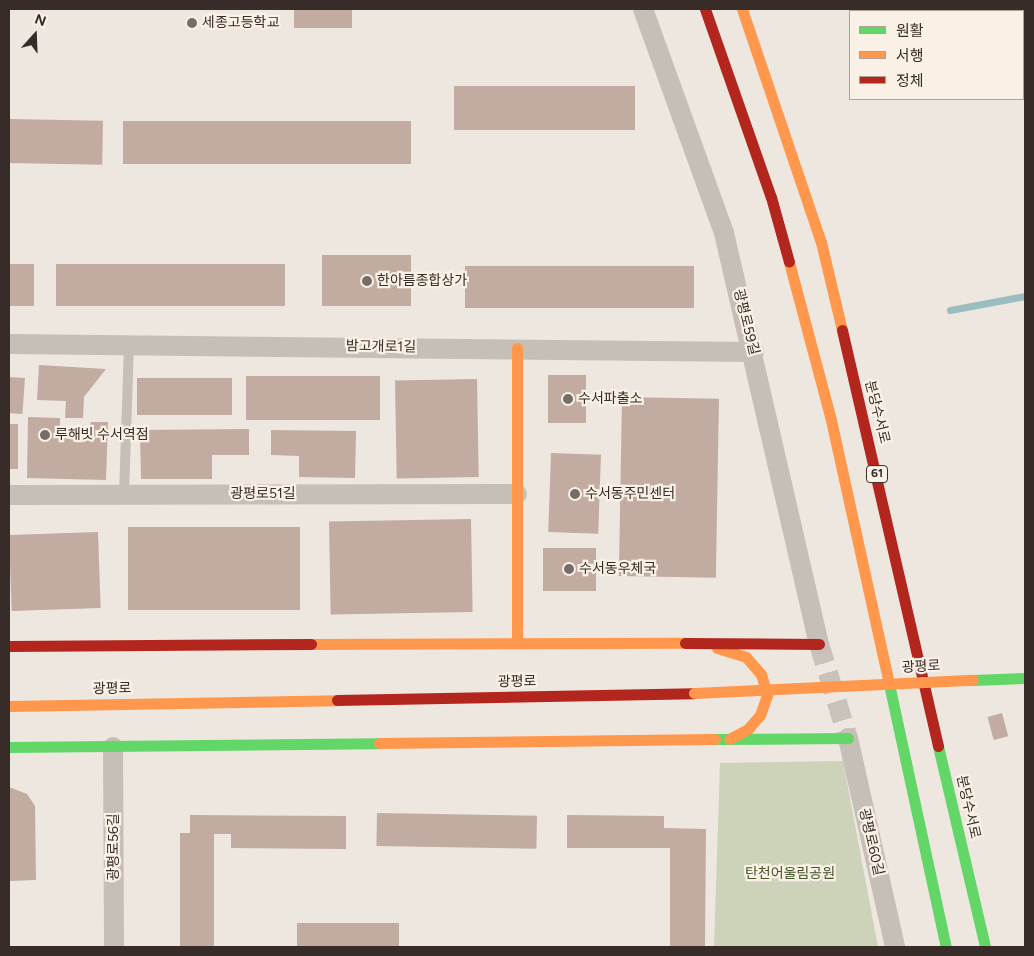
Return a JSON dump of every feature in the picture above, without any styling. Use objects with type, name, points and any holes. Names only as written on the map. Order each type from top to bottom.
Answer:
[{"type":"main road","name":"61","points":[[704,9],[771,197],[831,420],[946,947]]},
{"type":"main road","name":"분당수서로","points":[[742,9],[820,242],[985,947]]},
{"type":"main road","points":[[517,348],[517,642]]},
{"type":"main road","points":[[9,646],[517,642],[819,644]]},
{"type":"main road","points":[[694,642],[746,657],[761,674],[766,694],[760,715],[748,729],[729,738]]},
{"type":"main road","name":"광평로","points":[[9,706],[694,693],[1025,678]]},
{"type":"main road","points":[[9,747],[848,738]]},
{"type":"street","name":"광평로59길","points":[[643,9],[724,233],[754,352],[819,644]]},
{"type":"street","name":"밤고개로1길","points":[[9,344],[754,352]]},
{"type":"street","name":"광평로51길","points":[[9,495],[517,494]]},
{"type":"street","name":"광평로60길","points":[[848,738],[895,947]]},
{"type":"street","name":"광평로56길","points":[[113,747],[114,947]]},
{"type":"lane","points":[[124,495],[129,344]]},
{"type":"green space","name":"탄천어울림공원","points":[[843,761],[878,947],[714,947],[720,763]]},
{"type":"building","points":[[294,9],[352,9],[352,28],[294,28]]},
{"type":"building","points":[[454,86],[635,86],[635,130],[454,130]]},
{"type":"building","points":[[9,119],[103,121],[102,165],[9,163]]},
{"type":"building","points":[[123,121],[411,121],[411,164],[123,164]]},
{"type":"building","name":"한아름종합상가","points":[[322,255],[411,255],[411,306],[322,306]]},
{"type":"building","points":[[9,264],[34,264],[34,306],[9,306]]},
{"type":"building","points":[[56,264],[285,264],[285,306],[56,306]]},
{"type":"building","points":[[465,266],[694,266],[694,308],[465,308]]},
{"type":"building","points":[[39,365],[106,369],[84,397],[83,418],[65,418],[66,401],[37,400]]},
{"type":"building","name":"수서파출소","points":[[548,375],[586,375],[586,423],[548,423]]},
{"type":"building","points":[[246,376],[380,376],[380,420],[246,420]]},
{"type":"building","points":[[9,377],[25,378],[22,414],[9,413]]},
{"type":"building","points":[[137,378],[232,378],[232,415],[137,415]]},
{"type":"building","points":[[477,379],[479,477],[397,478],[395,380]]},
{"type":"building","points":[[622,397],[719,399],[716,578],[619,576]]},
{"type":"building","points":[[28,417],[60,418],[60,438],[85,439],[91,422],[108,422],[106,480],[27,478]]},
{"type":"building","points":[[9,424],[18,424],[18,469],[9,469]]},
{"type":"building","points":[[249,429],[249,455],[212,455],[212,479],[141,479],[140,430]]},
{"type":"building","points":[[271,430],[356,431],[355,478],[299,477],[299,456],[271,455]]},
{"type":"building","name":"수서동주민센터","points":[[551,453],[601,455],[598,534],[548,532]]},
{"type":"building","points":[[471,519],[473,612],[331,614],[329,521]]},
{"type":"building","points":[[128,527],[300,527],[300,610],[128,610]]},
{"type":"building","points":[[98,532],[101,608],[12,611],[9,535]]},
{"type":"building","name":"수서동우체국","points":[[543,548],[596,548],[596,591],[543,591]]},
{"type":"building","points":[[1002,713],[1008,736],[994,740],[988,717]]},
{"type":"building","points":[[9,787],[27,794],[35,806],[36,880],[9,881]]},
{"type":"building","points":[[377,813],[537,816],[536,849],[376,846]]},
{"type":"building","points":[[190,815],[346,816],[346,849],[231,848],[231,834],[214,834],[214,947],[180,947],[180,833],[190,833]]},
{"type":"building","points":[[567,815],[664,816],[664,828],[706,829],[705,947],[670,947],[670,848],[567,848]]},
{"type":"building","points":[[297,923],[399,923],[399,947],[297,947]]},
{"type":"waterway","points":[[950,310],[1025,296]]},
{"type":"tunnel","points":[[819,644],[848,738]]},
{"type":"traffic: fast","points":[[973,680],[1025,678]]},
{"type":"traffic: fast","points":[[889,684],[946,947]]},
{"type":"traffic: fast","points":[[715,739],[848,738]]},
{"type":"traffic: fast","points":[[9,747],[379,743]]},
{"type":"traffic: fast","points":[[938,746],[985,947]]},
{"type":"traffic: slow","points":[[742,9],[821,242],[842,330]]},
{"type":"traffic: slow","points":[[789,262],[831,420],[889,684]]},
{"type":"traffic: slow","points":[[517,348],[517,642]]},
{"type":"traffic: slow","points":[[311,644],[685,643]]},
{"type":"traffic: slow","points":[[717,648],[746,657],[761,674],[767,695],[760,715],[748,729],[729,739]]},
{"type":"traffic: slow","points":[[694,693],[973,680]]},
{"type":"traffic: slow","points":[[9,706],[337,700]]},
{"type":"traffic: slow","points":[[379,743],[715,739]]},
{"type":"traffic: jam","points":[[705,9],[771,197],[789,262]]},
{"type":"traffic: jam","points":[[842,330],[938,746]]},
{"type":"traffic: jam","points":[[685,643],[819,644]]},
{"type":"traffic: jam","points":[[9,646],[311,644]]},
{"type":"traffic: jam","points":[[337,700],[694,693]]},
{"type":"place","name":"세종고등학교","points":[[192,23]]},
{"type":"place","name":"한아름종합상가","points":[[367,281]]},
{"type":"place","name":"수서파출소","points":[[568,399]]},
{"type":"place","name":"루해빗 수서역점","points":[[45,435]]},
{"type":"place","name":"수서동주민센터","points":[[575,494]]},
{"type":"place","name":"수서동우체국","points":[[569,569]]}]
